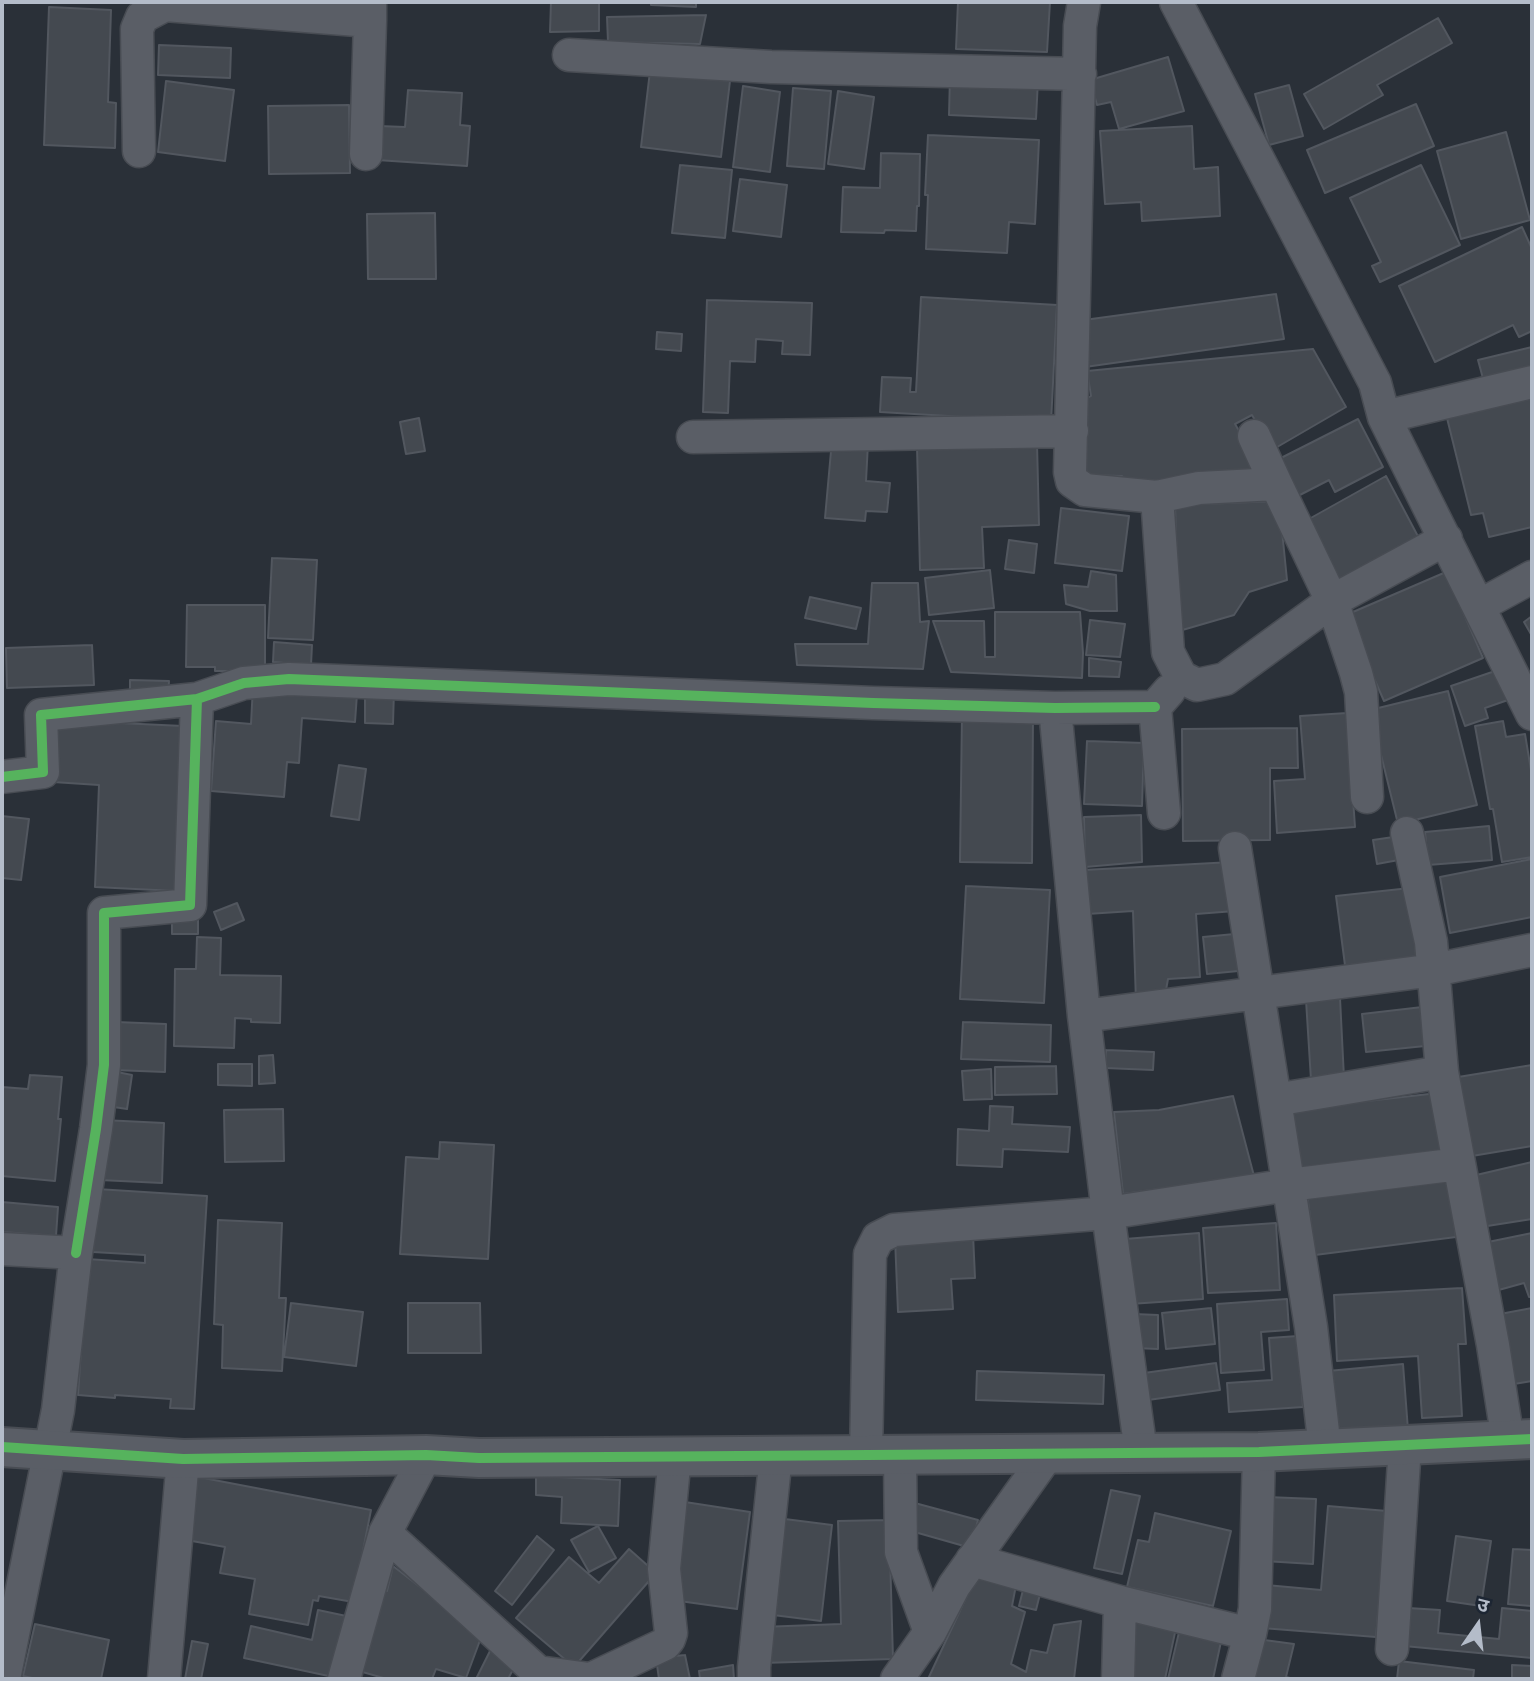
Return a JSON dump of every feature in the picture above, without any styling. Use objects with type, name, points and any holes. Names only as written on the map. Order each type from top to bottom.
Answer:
[{"type":"street","points":[[1084,2],[1080,26],[1070,472],[1072,481],[1085,490],[1157,497],[1199,488],[1276,484]]},
{"type":"street","points":[[1176,2],[1375,383],[1384,417],[1532,714]]},
{"type":"street","points":[[139,151],[137,29],[142,17],[166,3],[370,11],[366,154]]},
{"type":"street","points":[[569,55],[771,67],[1080,74]]},
{"type":"street","points":[[1384,417],[1532,382]]},
{"type":"street","points":[[693,437],[1072,431]]},
{"type":"street","points":[[1254,436],[1332,601],[1356,673],[1361,692],[1367,797]]},
{"type":"street","points":[[1157,497],[1168,652],[1181,677],[1197,685],[1225,680],[1332,601],[1446,539]]},
{"type":"street","points":[[1479,606],[1532,576]]},
{"type":"street","points":[[1164,813],[1155,707],[1181,677]]},
{"type":"street","points":[[2,776],[43,772],[41,715],[197,699],[244,683],[289,679],[873,703],[1055,708],[1155,707]]},
{"type":"street","points":[[4,1679],[58,1410],[76,1253],[96,1129],[104,1065],[104,913],[190,905],[197,699]]},
{"type":"street","points":[[1055,708],[1084,1016],[1141,1452]]},
{"type":"street","points":[[2,1447],[183,1459],[426,1455],[479,1458],[1259,1452],[1520,1440],[1493,1345],[1459,1164],[1442,1072],[1431,942],[1407,833]]},
{"type":"street","points":[[1236,848],[1311,1327],[1325,1449]]},
{"type":"street","points":[[1084,1016],[1434,971],[1532,950]]},
{"type":"street","points":[[1275,1101],[1442,1072]]},
{"type":"street","points":[[930,1632],[901,1552],[883,1455],[870,1254],[878,1238],[894,1230],[1108,1213],[1289,1185],[1459,1164]]},
{"type":"street","points":[[2,1249],[76,1253]]},
{"type":"street","points":[[1392,1649],[1405,1445]]},
{"type":"street","points":[[1238,1679],[1255,1609],[1259,1452]]},
{"type":"street","points":[[897,1679],[930,1632],[954,1586],[1048,1454]]},
{"type":"street","points":[[344,1679],[385,1533],[426,1455]]},
{"type":"street","points":[[754,1679],[776,1455]]},
{"type":"street","points":[[385,1533],[535,1675],[590,1679],[664,1644],[669,1639],[671,1633],[664,1569],[675,1456]]},
{"type":"street","points":[[163,1679],[183,1459]]},
{"type":"street","points":[[972,1560],[1120,1602],[1250,1634]]},
{"type":"street","points":[[1118,1679],[1120,1602]]},
{"type":"building","points":[[551,2],[599,2],[599,31],[550,32]]},
{"type":"building","points":[[651,2],[696,2],[696,7],[651,5]]},
{"type":"building","points":[[958,2],[1050,2],[1047,52],[956,49]]},
{"type":"building","points":[[49,7],[111,10],[108,102],[116,103],[115,148],[44,145]]},
{"type":"building","points":[[706,15],[700,44],[608,42],[607,17]]},
{"type":"building","points":[[1438,18],[1452,43],[1377,85],[1383,95],[1324,129],[1304,94]]},
{"type":"building","points":[[159,45],[231,48],[230,78],[158,75]]},
{"type":"building","points":[[1168,57],[1184,111],[1119,129],[1111,102],[1097,105],[1090,80]]},
{"type":"building","points":[[650,71],[730,81],[721,157],[641,147]]},
{"type":"building","points":[[950,76],[1038,80],[1036,119],[949,115]]},
{"type":"building","points":[[166,81],[234,90],[225,161],[158,152]]},
{"type":"building","points":[[1289,85],[1303,136],[1269,145],[1255,94]]},
{"type":"building","points":[[743,86],[780,92],[770,172],[733,167]]},
{"type":"building","points":[[793,88],[831,91],[824,169],[787,166]]},
{"type":"building","points":[[408,90],[462,93],[460,125],[470,126],[467,166],[377,160],[379,126],[405,127]]},
{"type":"building","points":[[838,91],[874,97],[864,169],[828,164]]},
{"type":"building","points":[[1416,104],[1434,146],[1325,193],[1307,150]]},
{"type":"building","points":[[349,105],[350,173],[269,174],[268,106]]},
{"type":"building","points":[[1192,126],[1194,169],[1218,167],[1220,216],[1142,221],[1141,202],[1105,204],[1100,131]]},
{"type":"building","points":[[1506,132],[1530,220],[1461,239],[1437,151]]},
{"type":"building","points":[[928,135],[1039,140],[1035,224],[1009,222],[1007,253],[926,249]]},
{"type":"building","points":[[881,153],[920,154],[916,231],[841,232],[843,187],[880,188]]},
{"type":"building","points":[[680,165],[732,170],[725,238],[672,233]]},
{"type":"building","points":[[1421,165],[1460,245],[1380,282],[1372,266],[1381,262],[1350,198]]},
{"type":"building","points":[[740,179],[787,185],[781,237],[733,231]]},
{"type":"building","points":[[435,213],[436,279],[368,279],[367,214]]},
{"type":"building","points":[[1522,227],[1532,249],[1532,331],[1519,337],[1513,325],[1435,362],[1399,286]]},
{"type":"building","points":[[1276,294],[1284,339],[1085,367],[1084,320]]},
{"type":"building","points":[[921,297],[1057,305],[1051,422],[880,412],[882,377],[911,378],[910,392],[916,392]]},
{"type":"building","points":[[707,300],[812,303],[810,355],[782,354],[783,341],[756,339],[755,362],[730,361],[728,413],[703,412]]},
{"type":"building","points":[[657,332],[682,334],[681,351],[656,349]]},
{"type":"building","points":[[1532,347],[1532,375],[1485,386],[1478,360]]},
{"type":"building","points":[[1313,349],[1346,407],[1272,450],[1252,415],[1235,424],[1264,474],[1128,487],[1122,476],[1085,475],[1084,400],[1091,396],[1087,371]]},
{"type":"building","points":[[1532,389],[1532,527],[1489,537],[1483,513],[1471,515],[1445,410]]},
{"type":"building","points":[[419,418],[425,451],[406,454],[400,422]]},
{"type":"building","points":[[1358,419],[1383,467],[1335,492],[1329,480],[1294,498],[1275,461]]},
{"type":"building","points":[[832,440],[868,443],[866,481],[890,483],[887,512],[866,511],[865,521],[825,518]]},
{"type":"building","points":[[1037,443],[1039,525],[982,527],[984,568],[920,570],[917,446]]},
{"type":"building","points":[[1386,476],[1421,542],[1338,586],[1300,524]]},
{"type":"building","points":[[1279,501],[1287,580],[1249,592],[1234,615],[1179,631],[1175,505]]},
{"type":"building","points":[[1061,508],[1129,516],[1122,571],[1055,563]]},
{"type":"building","points":[[1009,540],[1037,544],[1034,573],[1005,569]]},
{"type":"building","points":[[272,558],[317,560],[313,640],[268,638]]},
{"type":"building","points":[[990,570],[994,608],[929,615],[925,578]]},
{"type":"building","points":[[1091,571],[1116,575],[1117,611],[1090,611],[1066,604],[1064,585],[1088,587]]},
{"type":"building","points":[[1446,572],[1483,658],[1384,701],[1346,615]]},
{"type":"building","points":[[872,583],[918,583],[920,622],[929,621],[923,669],[797,665],[795,644],[868,644]]},
{"type":"building","points":[[810,597],[861,608],[856,629],[805,618]]},
{"type":"building","points":[[187,605],[265,605],[265,671],[215,671],[215,667],[186,667]]},
{"type":"building","points":[[995,612],[1080,612],[1082,678],[951,672],[933,621],[984,621],[985,657],[995,657]]},
{"type":"building","points":[[1532,616],[1532,636],[1524,622]]},
{"type":"building","points":[[1090,620],[1125,624],[1120,657],[1086,655]]},
{"type":"building","points":[[274,642],[312,645],[311,665],[273,662]]},
{"type":"building","points":[[92,645],[94,685],[7,688],[6,648]]},
{"type":"building","points":[[1089,658],[1121,662],[1119,677],[1089,676]]},
{"type":"building","points":[[1498,670],[1508,700],[1485,708],[1488,718],[1465,726],[1451,686]]},
{"type":"building","points":[[130,680],[169,681],[168,696],[130,694]]},
{"type":"building","points":[[253,686],[357,694],[355,722],[302,718],[299,763],[287,762],[284,797],[211,791],[216,721],[251,724]]},
{"type":"building","points":[[365,689],[394,690],[393,724],[365,723]]},
{"type":"building","points":[[1448,691],[1477,805],[1398,824],[1370,710]]},
{"type":"building","points":[[962,713],[1033,714],[1032,863],[960,862]]},
{"type":"building","points":[[1347,713],[1355,827],[1277,833],[1274,781],[1305,779],[1300,716]]},
{"type":"building","points":[[55,720],[183,726],[176,891],[95,887],[99,785],[53,782]]},
{"type":"building","points":[[1503,721],[1506,737],[1525,734],[1532,776],[1532,857],[1502,862],[1475,726]]},
{"type":"building","points":[[1297,728],[1298,768],[1270,768],[1270,840],[1183,841],[1182,729]]},
{"type":"building","points":[[1087,741],[1144,743],[1142,806],[1084,804]]},
{"type":"building","points":[[339,765],[366,769],[359,820],[331,816]]},
{"type":"building","points":[[1141,815],[1142,862],[1085,867],[1084,817]]},
{"type":"building","points":[[2,816],[29,819],[21,880],[2,878]]},
{"type":"building","points":[[1489,826],[1492,860],[1428,865],[1425,832]]},
{"type":"building","points":[[1400,836],[1404,859],[1377,864],[1373,840]]},
{"type":"building","points":[[1532,859],[1532,917],[1450,933],[1440,877]]},
{"type":"building","points":[[1232,862],[1235,911],[1196,914],[1200,977],[1168,979],[1164,1001],[1136,1002],[1133,911],[1087,914],[1084,870]]},
{"type":"building","points":[[966,886],[1050,890],[1044,1003],[960,999]]},
{"type":"building","points":[[1410,888],[1417,966],[1346,973],[1336,896]]},
{"type":"building","points":[[237,903],[244,920],[221,930],[214,912]]},
{"type":"building","points":[[172,910],[198,911],[198,934],[172,934]]},
{"type":"building","points":[[1245,933],[1249,970],[1207,974],[1203,937]]},
{"type":"building","points":[[197,937],[221,938],[220,975],[281,976],[280,1023],[251,1022],[251,1019],[235,1018],[234,1048],[174,1046],[175,969],[196,969]]},
{"type":"building","points":[[1340,998],[1344,1078],[1311,1080],[1306,1000]]},
{"type":"building","points":[[1431,1006],[1435,1045],[1366,1052],[1362,1014]]},
{"type":"building","points":[[116,1022],[166,1024],[165,1072],[114,1070]]},
{"type":"building","points":[[963,1022],[1051,1025],[1050,1062],[961,1059]]},
{"type":"building","points":[[1106,1050],[1154,1052],[1153,1070],[1105,1068]]},
{"type":"building","points":[[273,1055],[275,1083],[259,1084],[259,1056]]},
{"type":"building","points":[[218,1064],[252,1064],[252,1086],[218,1085]]},
{"type":"building","points":[[1532,1065],[1532,1146],[1466,1157],[1452,1078]]},
{"type":"building","points":[[1056,1066],[1057,1094],[995,1095],[995,1067]]},
{"type":"building","points":[[991,1069],[992,1099],[964,1100],[962,1071]]},
{"type":"building","points":[[112,1071],[132,1075],[127,1109],[107,1106]]},
{"type":"building","points":[[30,1075],[62,1077],[55,1181],[2,1176],[2,1087],[28,1089]]},
{"type":"building","points":[[1438,1093],[1443,1153],[1295,1172],[1288,1110]]},
{"type":"building","points":[[1233,1096],[1254,1176],[1123,1194],[1114,1112],[1159,1110]]},
{"type":"building","points":[[990,1106],[1013,1107],[1012,1124],[1070,1127],[1068,1152],[1003,1149],[1002,1167],[957,1165],[958,1129],[989,1131]]},
{"type":"building","points":[[283,1109],[284,1161],[225,1162],[224,1110]]},
{"type":"building","points":[[103,1120],[164,1123],[162,1183],[100,1180]]},
{"type":"building","points":[[440,1142],[494,1145],[488,1259],[400,1254],[406,1157],[439,1159]]},
{"type":"building","points":[[1532,1162],[1532,1219],[1481,1227],[1472,1176]]},
{"type":"building","points":[[1448,1177],[1456,1237],[1315,1255],[1307,1194]]},
{"type":"building","points":[[97,1189],[207,1196],[194,1409],[170,1408],[171,1399],[78,1395],[87,1259],[145,1263],[145,1255],[93,1252]]},
{"type":"building","points":[[2,1202],[58,1207],[56,1236],[2,1232]]},
{"type":"building","points":[[218,1220],[282,1223],[279,1298],[286,1298],[282,1371],[222,1368],[223,1325],[214,1324]]},
{"type":"building","points":[[1276,1223],[1280,1290],[1208,1293],[1203,1228]]},
{"type":"building","points":[[1199,1233],[1203,1299],[1130,1304],[1125,1239]]},
{"type":"building","points":[[1532,1233],[1532,1297],[1529,1297],[1524,1283],[1495,1291],[1488,1242]]},
{"type":"building","points":[[973,1234],[975,1278],[951,1279],[953,1309],[898,1312],[895,1238]]},
{"type":"building","points":[[1462,1288],[1466,1344],[1458,1344],[1462,1416],[1422,1418],[1418,1356],[1337,1361],[1334,1295]]},
{"type":"building","points":[[1287,1299],[1289,1330],[1261,1332],[1264,1370],[1221,1373],[1217,1304]]},
{"type":"building","points":[[291,1303],[363,1312],[356,1366],[284,1357]]},
{"type":"building","points":[[408,1303],[480,1303],[481,1353],[408,1353]]},
{"type":"building","points":[[1211,1308],[1215,1344],[1166,1349],[1162,1313]]},
{"type":"building","points":[[1532,1308],[1532,1381],[1508,1385],[1500,1314]]},
{"type":"building","points":[[1134,1314],[1158,1315],[1158,1349],[1134,1348]]},
{"type":"building","points":[[1298,1336],[1303,1407],[1229,1412],[1227,1383],[1272,1380],[1269,1338]]},
{"type":"building","points":[[1216,1363],[1220,1390],[1148,1400],[1144,1373]]},
{"type":"building","points":[[1403,1364],[1408,1430],[1333,1436],[1328,1371]]},
{"type":"building","points":[[977,1371],[1104,1375],[1103,1404],[976,1400]]},
{"type":"building","points":[[193,1476],[371,1510],[353,1602],[319,1596],[318,1601],[313,1600],[308,1625],[249,1614],[255,1579],[220,1573],[225,1547],[181,1539]]},
{"type":"building","points":[[536,1476],[620,1480],[618,1526],[561,1523],[562,1497],[536,1495]]},
{"type":"building","points":[[1111,1490],[1140,1496],[1122,1574],[1094,1568]]},
{"type":"building","points":[[1267,1497],[1316,1499],[1313,1564],[1264,1561]]},
{"type":"building","points":[[685,1502],[750,1512],[737,1609],[672,1600]]},
{"type":"building","points":[[911,1502],[978,1520],[971,1548],[904,1529]]},
{"type":"building","points":[[1328,1506],[1387,1511],[1376,1637],[1262,1628],[1266,1585],[1321,1590]]},
{"type":"building","points":[[1155,1513],[1231,1531],[1213,1606],[1127,1587],[1138,1540],[1149,1542]]},
{"type":"building","points":[[777,1518],[832,1525],[821,1621],[765,1614]]},
{"type":"building","points":[[889,1520],[893,1659],[762,1663],[761,1627],[841,1624],[838,1521]]},
{"type":"building","points":[[598,1526],[616,1558],[589,1572],[571,1540]]},
{"type":"building","points":[[537,1536],[554,1550],[512,1605],[495,1591]]},
{"type":"building","points":[[1456,1536],[1491,1541],[1481,1606],[1447,1601]]},
{"type":"building","points":[[629,1549],[656,1573],[574,1667],[516,1618],[569,1557],[599,1583]]},
{"type":"building","points":[[1513,1549],[1532,1550],[1531,1606],[1508,1604]]},
{"type":"building","points":[[393,1566],[482,1635],[466,1678],[436,1669],[432,1679],[387,1679],[352,1669],[377,1588],[387,1591]]},
{"type":"building","points":[[979,1570],[1017,1580],[1012,1606],[1025,1612],[1011,1664],[1026,1672],[1031,1650],[1047,1653],[1054,1625],[1081,1621],[1074,1679],[928,1679]]},
{"type":"building","points":[[1024,1586],[1041,1590],[1036,1610],[1019,1606]]},
{"type":"building","points":[[1408,1608],[1440,1610],[1438,1633],[1499,1639],[1502,1608],[1532,1611],[1532,1658],[1404,1646]]},
{"type":"building","points":[[318,1610],[351,1617],[338,1678],[244,1658],[251,1626],[312,1640]]},
{"type":"building","points":[[1136,1620],[1176,1628],[1165,1679],[1123,1679]]},
{"type":"building","points":[[35,1624],[109,1640],[101,1679],[37,1679],[23,1676]]},
{"type":"building","points":[[1180,1628],[1222,1637],[1213,1679],[1168,1679]]},
{"type":"building","points":[[1257,1639],[1294,1644],[1286,1677],[1294,1679],[1246,1679]]},
{"type":"building","points":[[192,1641],[208,1644],[201,1679],[185,1679]]},
{"type":"building","points":[[493,1645],[519,1658],[508,1679],[476,1679]]},
{"type":"building","points":[[685,1655],[690,1679],[659,1679],[656,1658]]},
{"type":"building","points":[[1399,1661],[1474,1670],[1473,1679],[1397,1679]]},
{"type":"building","points":[[733,1665],[734,1679],[700,1679],[699,1671]]},
{"type":"building","points":[[1512,1665],[1532,1666],[1532,1679],[1512,1679]]},
{"type":"cycle path","points":[[197,699],[244,683],[289,679],[873,703],[1055,708],[1155,707]]},
{"type":"cycle path","points":[[2,777],[43,772],[41,715],[197,699],[190,905],[104,913],[104,1065],[76,1253]]},
{"type":"cycle path","points":[[2,1447],[183,1459],[426,1455],[479,1458],[1259,1452],[1532,1439]]}]
